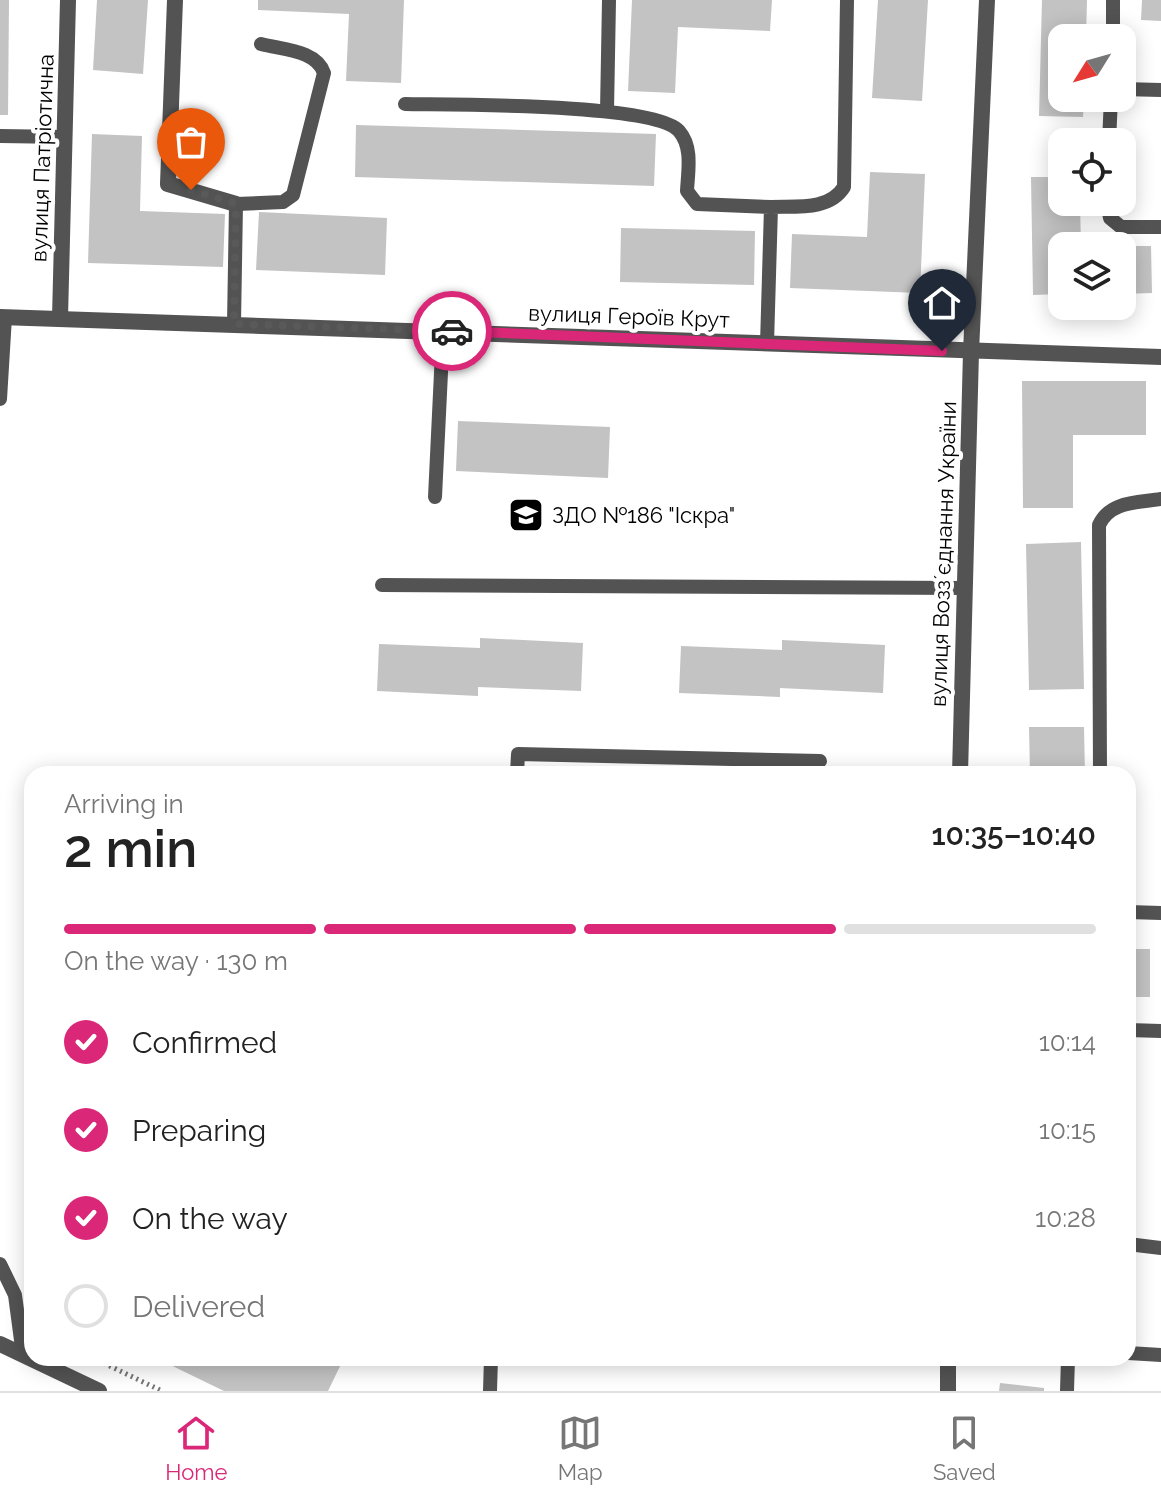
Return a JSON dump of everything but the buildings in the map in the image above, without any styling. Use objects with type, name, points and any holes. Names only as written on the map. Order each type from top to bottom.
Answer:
[{"type":"street","name":"вулиця Патріотична","points":[[60,318],[68,0]]},
{"type":"street","points":[[175,0],[168,184],[236,204]]},
{"type":"street","name":"вулиця Воззʼєднання України","points":[[960,766],[971,352],[987,0]]},
{"type":"street","name":"вулиця Героїв Крут","points":[[2,317],[1161,357]]},
{"type":"street","points":[[0,1344],[23,1355]]},
{"type":"street","points":[[46,1366],[99,1391]]},
{"type":"street","points":[[948,1366],[948,1391]]},
{"type":"lane","points":[[607,111],[609,0]]},
{"type":"lane","points":[[405,104],[607,111],[670,124],[679,130],[689,153],[687,191],[697,204],[771,207],[824,204],[835,198],[844,187],[847,0]]},
{"type":"lane","points":[[1113,0],[1113,24]]},
{"type":"lane","points":[[234,324],[236,204],[283,202],[293,195],[324,73],[312,57],[261,44]]},
{"type":"lane","points":[[1136,89],[1161,90]]},
{"type":"lane","points":[[0,136],[65,137]]},
{"type":"lane","points":[[767,344],[771,207]]},
{"type":"lane","points":[[1110,216],[1121,227],[1161,227]]},
{"type":"lane","points":[[0,399],[2,317]]},
{"type":"lane","points":[[435,497],[443,331]]},
{"type":"lane","points":[[1100,766],[1099,525],[1104,515],[1113,508],[1161,499]]},
{"type":"lane","points":[[382,585],[964,588]]},
{"type":"lane","points":[[517,766],[518,754],[820,761]]},
{"type":"lane","points":[[1136,912],[1161,913]]},
{"type":"lane","points":[[1136,1030],[1161,1031]]},
{"type":"lane","points":[[1136,1245],[1161,1248]]},
{"type":"lane","points":[[0,1264],[15,1295],[23,1355]]},
{"type":"lane","points":[[1136,1353],[1161,1355]]},
{"type":"lane","points":[[490,1391],[491,1366]]},
{"type":"lane","points":[[1067,1391],[1068,1366]]},
{"type":"path","points":[[110,1366],[162,1391]]},
{"type":"way so far","points":[[191,190],[236,204],[234,324],[452,331]]},
{"type":"place","name":"ЗДО №186 \"Іскра\"","points":[[526,515]]},
{"type":"route","points":[[452,331],[942,351]]}]
